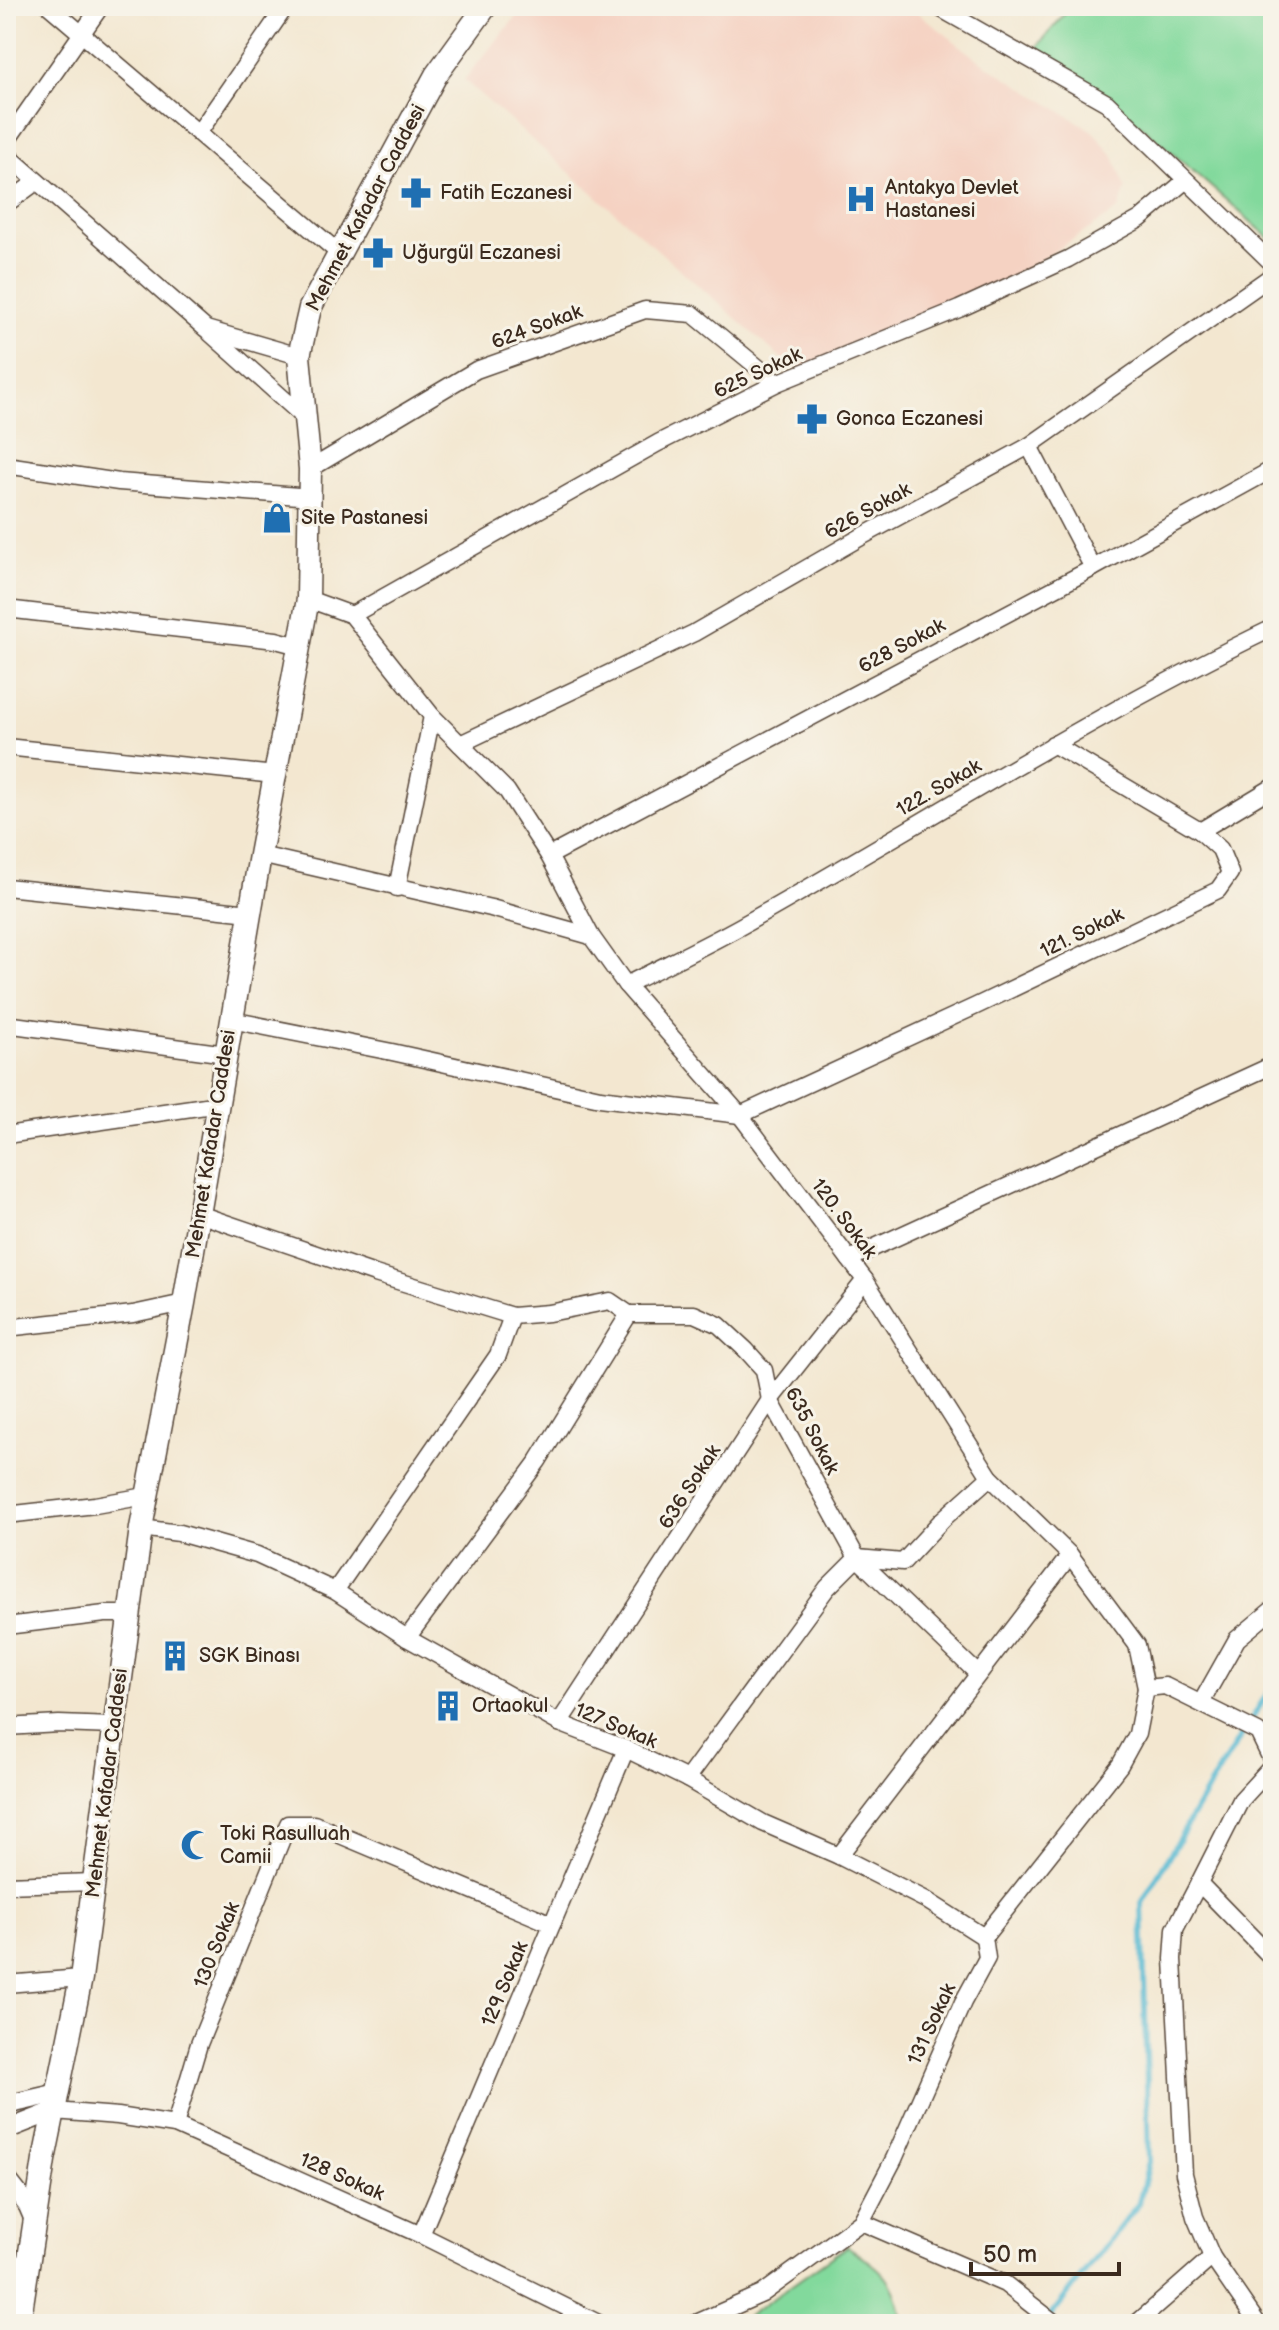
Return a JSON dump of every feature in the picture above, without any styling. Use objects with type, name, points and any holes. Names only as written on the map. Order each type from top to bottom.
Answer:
[{"type":"main road","name":"Mehmet Kafadar Caddesi","points":[[19,2324],[34,2220],[81,1978],[146,1496],[184,1303],[260,855],[308,599],[310,469],[299,356],[310,308],[436,75],[483,7]]},
{"type":"street","points":[[49,6],[340,254]]},
{"type":"street","points":[[6,142],[101,6]]},
{"type":"street","points":[[199,132],[286,6]]},
{"type":"street","points":[[936,6],[1107,103],[1273,264]]},
{"type":"street","points":[[6,154],[305,418]]},
{"type":"street","name":"625 Sokak","points":[[352,615],[658,443],[777,383],[959,309],[1068,259],[1140,219],[1185,181]]},
{"type":"street","points":[[6,204],[36,182]]},
{"type":"street","name":"626 Sokak","points":[[460,744],[694,633],[861,537],[1029,446],[1273,275]]},
{"type":"street","name":"624 Sokak","points":[[310,469],[476,370],[645,310],[693,314],[777,383]]},
{"type":"street","points":[[206,329],[299,356]]},
{"type":"street","points":[[1029,446],[1093,568]]},
{"type":"street","points":[[6,465],[119,482],[311,497]]},
{"type":"street","name":"628 Sokak","points":[[549,856],[1093,568],[1273,469]]},
{"type":"street","points":[[308,599],[352,615]]},
{"type":"street","points":[[6,609],[276,640],[299,646]]},
{"type":"street","name":"120. Sokak","points":[[352,615],[432,716],[507,791],[549,856],[591,936],[626,985],[740,1115],[865,1280],[990,1477],[1070,1555],[1137,1645],[1146,1688]]},
{"type":"street","name":"122. Sokak","points":[[626,985],[748,923],[1053,744],[1273,628]]},
{"type":"street","points":[[397,888],[432,716]]},
{"type":"street","name":"121. Sokak","points":[[740,1115],[1218,890],[1230,873],[1220,849],[1200,831],[1053,744]]},
{"type":"street","points":[[6,747],[275,775]]},
{"type":"street","points":[[1200,831],[1273,787]]},
{"type":"street","points":[[260,855],[491,908],[591,936]]},
{"type":"street","points":[[6,887],[250,913]]},
{"type":"street","points":[[231,1020],[600,1098],[740,1115]]},
{"type":"street","points":[[6,1024],[226,1054]]},
{"type":"street","points":[[849,1259],[1273,1065]]},
{"type":"street","points":[[6,1135],[219,1104]]},
{"type":"street","name":"635 Sokak","points":[[199,1214],[375,1274],[512,1316],[549,1313],[610,1301],[629,1314],[694,1314],[719,1325],[764,1370],[770,1400],[857,1558],[977,1673]]},
{"type":"street","name":"636 Sokak","points":[[559,1723],[770,1400],[865,1280]]},
{"type":"street","points":[[6,1328],[133,1314],[184,1303]]},
{"type":"street","points":[[407,1638],[538,1461],[629,1314]]},
{"type":"street","points":[[335,1591],[498,1355],[512,1316]]},
{"type":"street","points":[[687,1779],[827,1588],[857,1558],[903,1562],[943,1519],[990,1477]]},
{"type":"street","points":[[6,1515],[146,1496]]},
{"type":"street","name":"127 Sokak","points":[[141,1528],[179,1533],[257,1555],[335,1591],[407,1638],[559,1723],[626,1749],[687,1779],[763,1823],[839,1856],[926,1900],[984,1937]]},
{"type":"street","points":[[839,1856],[1070,1555]]},
{"type":"street","points":[[1201,1703],[1237,1639],[1273,1609]]},
{"type":"street","points":[[6,1626],[129,1614]]},
{"type":"street","points":[[1146,1688],[1165,1686],[1258,1732],[1273,1764],[1241,1800],[1175,1929],[1173,1959],[1184,2174],[1195,2217],[1212,2257],[1258,2324]]},
{"type":"street","name":"131 Sokak","points":[[694,2324],[762,2294],[861,2222],[894,2159],[963,2002],[987,1958],[984,1937],[1120,1765],[1137,1734],[1146,1688]]},
{"type":"street","points":[[6,1727],[59,1724],[114,1726]]},
{"type":"street","name":"129 Sokak","points":[[421,2235],[626,1749]]},
{"type":"street","name":"130 Sokak","points":[[175,2125],[199,2044],[288,1824],[314,1824],[552,1924]]},
{"type":"street","points":[[6,1885],[94,1882]]},
{"type":"street","points":[[1199,1883],[1273,1959]]},
{"type":"street","points":[[6,1984],[81,1978]]},
{"type":"street","points":[[6,2105],[56,2102]]},
{"type":"street","points":[[6,2130],[56,2102]]},
{"type":"street","name":"128 Sokak","points":[[56,2102],[175,2125],[421,2235],[600,2324]]},
{"type":"street","points":[[6,2178],[28,2206],[34,2220]]},
{"type":"street","points":[[861,2222],[1005,2284],[1056,2324]]},
{"type":"street","points":[[1136,2324],[1212,2257]]},
{"type":"shaded area","name":"Antakya Devlet Hastanesi","points":[[525,6],[909,6],[980,61],[1093,131],[1114,157],[1126,189],[1118,210],[968,308],[797,372],[464,80]]},
{"type":"green space","points":[[1071,6],[1273,6],[1273,241],[1108,97],[1033,52]]},
{"type":"green space","points":[[847,2246],[879,2269],[892,2285],[903,2324],[737,2324]]},
{"type":"waterway","points":[[1049,2318],[1139,2203],[1149,2162],[1142,1903],[1273,1685]]},
{"type":"place","name":"Fatih Eczanesi","points":[[416,193]]},
{"type":"place","name":"Antakya Devlet Hastanesi","points":[[861,199]]},
{"type":"place","name":"Uğurgül Eczanesi","points":[[378,253]]},
{"type":"place","name":"Gonca Eczanesi","points":[[812,419]]},
{"type":"place","name":"Site Pastanesi","points":[[277,518]]},
{"type":"place","name":"SGK Binası","points":[[175,1656]]},
{"type":"place","name":"Ortaokul","points":[[448,1706]]},
{"type":"place","name":"Toki Rasulluah Camii","points":[[196,1845]]}]
